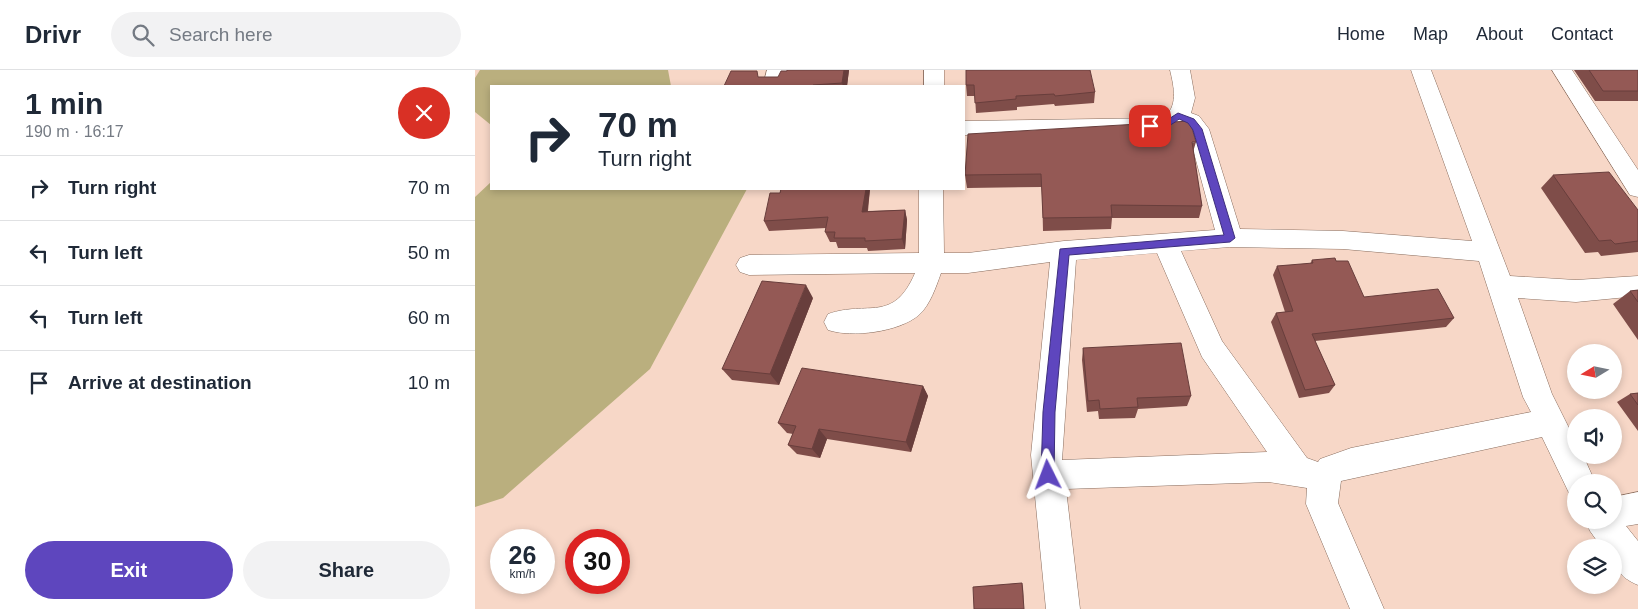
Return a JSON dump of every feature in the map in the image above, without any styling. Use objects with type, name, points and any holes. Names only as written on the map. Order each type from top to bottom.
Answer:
[{"type":"street","points":[[773,85],[777,70]]},
{"type":"street","points":[[934,70],[934,85]]},
{"type":"street","points":[[965,128],[1161,126],[1171,123],[1183,108],[1185,93],[1180,70]]},
{"type":"street","points":[[1421,70],[1501,286],[1538,397],[1575,474]]},
{"type":"street","points":[[1561,70],[1638,189]]},
{"type":"street","points":[[1178,116],[1191,121],[1197,129],[1230,238]]},
{"type":"street","points":[[838,322],[882,320],[909,307],[921,290],[932,264],[931,190]]},
{"type":"street","points":[[749,265],[968,263],[1064,252],[1230,238],[1343,240],[1488,252]]},
{"type":"street","points":[[1165,243],[1212,349],[1310,475],[1367,609]]},
{"type":"street","points":[[1063,609],[1048,475],[1049,412],[1064,252]]},
{"type":"street","points":[[1501,286],[1576,291],[1638,286]]},
{"type":"street","points":[[1048,475],[1260,468],[1310,475],[1351,463],[1550,422]]},
{"type":"street","points":[[1622,511],[1638,508]]},
{"type":"street","points":[[1608,529],[1638,568]]},
{"type":"shaded area","points":[[480,70],[668,70],[671,85],[490,85],[490,124],[475,112],[475,78]]},
{"type":"shaded area","points":[[490,183],[490,190],[746,190],[650,369],[503,498],[475,507],[475,197]]},
{"type":"building","points":[[844,70],[842,83],[813,85],[724,85],[731,71],[757,71],[758,77],[778,77],[781,71]]},
{"type":"building","points":[[966,70],[1090,70],[1095,92],[1055,96],[1054,94],[1016,96],[1016,99],[975,103],[974,85],[966,85]]},
{"type":"building","points":[[1589,70],[1638,70],[1638,91],[1603,91]]},
{"type":"building","points":[[1190,121],[1196,142],[1192,142],[1202,206],[1111,205],[1112,217],[1043,218],[1041,174],[965,175],[968,134]]},
{"type":"building","points":[[1609,172],[1638,210],[1638,241],[1615,244],[1611,240],[1599,241],[1553,175]]},
{"type":"building","points":[[781,190],[866,190],[862,212],[905,210],[902,239],[865,241],[865,238],[834,238],[835,232],[825,232],[828,217],[764,221],[770,193],[780,193]]},
{"type":"building","points":[[1335,258],[1336,261],[1348,261],[1364,297],[1438,289],[1454,318],[1312,334],[1335,385],[1305,390],[1276,313],[1293,311],[1277,266],[1313,263],[1312,260]]},
{"type":"building","points":[[762,281],[806,285],[770,374],[722,369]]},
{"type":"building","points":[[1638,290],[1638,302],[1630,291]]},
{"type":"building","points":[[1181,343],[1191,396],[1137,398],[1138,407],[1100,409],[1099,400],[1088,401],[1083,348]]},
{"type":"building","points":[[802,368],[923,386],[906,442],[819,429],[812,449],[788,445],[796,426],[778,423]]},
{"type":"building","points":[[1638,393],[1638,405],[1630,394]]},
{"type":"building","points":[[1022,583],[1024,609],[974,609],[973,587]]},
{"type":"route","points":[[1048,475],[1049,412],[1064,252],[1230,238],[1197,129],[1191,121],[1178,116],[1167,125],[1150,126]]}]
